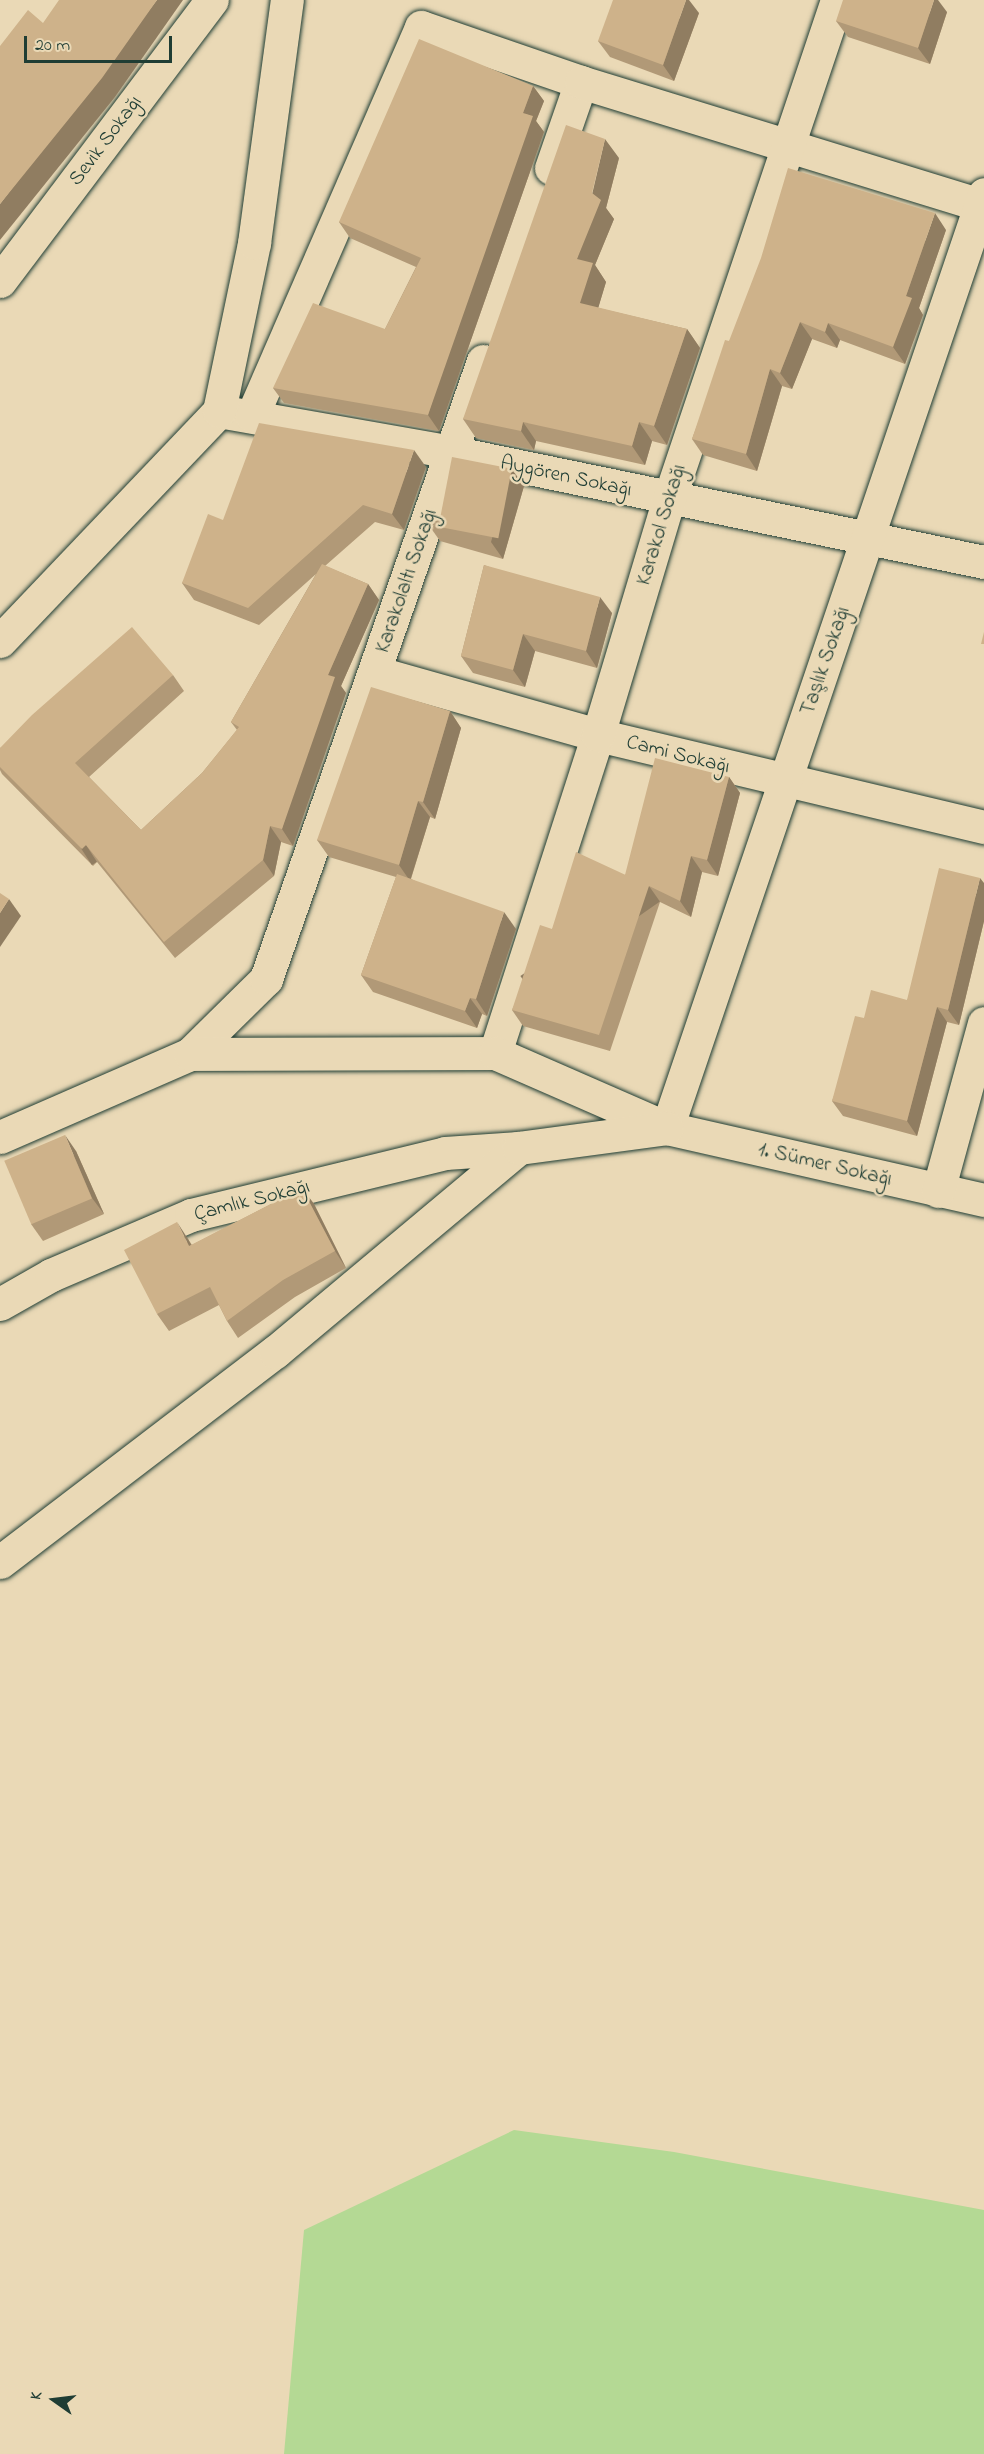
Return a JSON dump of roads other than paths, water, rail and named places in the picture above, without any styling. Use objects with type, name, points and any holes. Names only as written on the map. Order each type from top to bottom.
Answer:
[{"type":"street","name":"Sevik Sokağı","points":[[1,283],[212,0]]},
{"type":"street","points":[[0,641],[219,411],[254,243],[287,0]]},
{"type":"street","name":"Karakol Sokağı","points":[[495,1053],[598,735],[669,499],[837,0]]},
{"type":"street","points":[[252,416],[421,27],[581,81],[983,202]]},
{"type":"street","points":[[542,192],[581,81]]},
{"type":"street","name":"Taşlık Sokağı","points":[[667,1128],[983,202]]},
{"type":"street","name":"Karakolaltı Sokağı","points":[[190,1054],[266,979],[492,337]]},
{"type":"street","name":"Aygören Sokağı","points":[[219,411],[451,452],[669,499],[984,562]]},
{"type":"street","name":"Cami Sokağı","points":[[375,672],[598,735],[984,827]]},
{"type":"street","points":[[939,1191],[984,1023]]},
{"type":"street","points":[[0,1137],[190,1054],[495,1053],[667,1128]]},
{"type":"street","name":"Çamlık Sokağı","points":[[0,1304],[51,1275],[191,1215],[445,1153],[519,1148],[667,1128]]},
{"type":"street","name":"1. Sümer Sokağı","points":[[667,1128],[984,1200]]},
{"type":"street","points":[[0,1562],[275,1352],[519,1148]]}]
